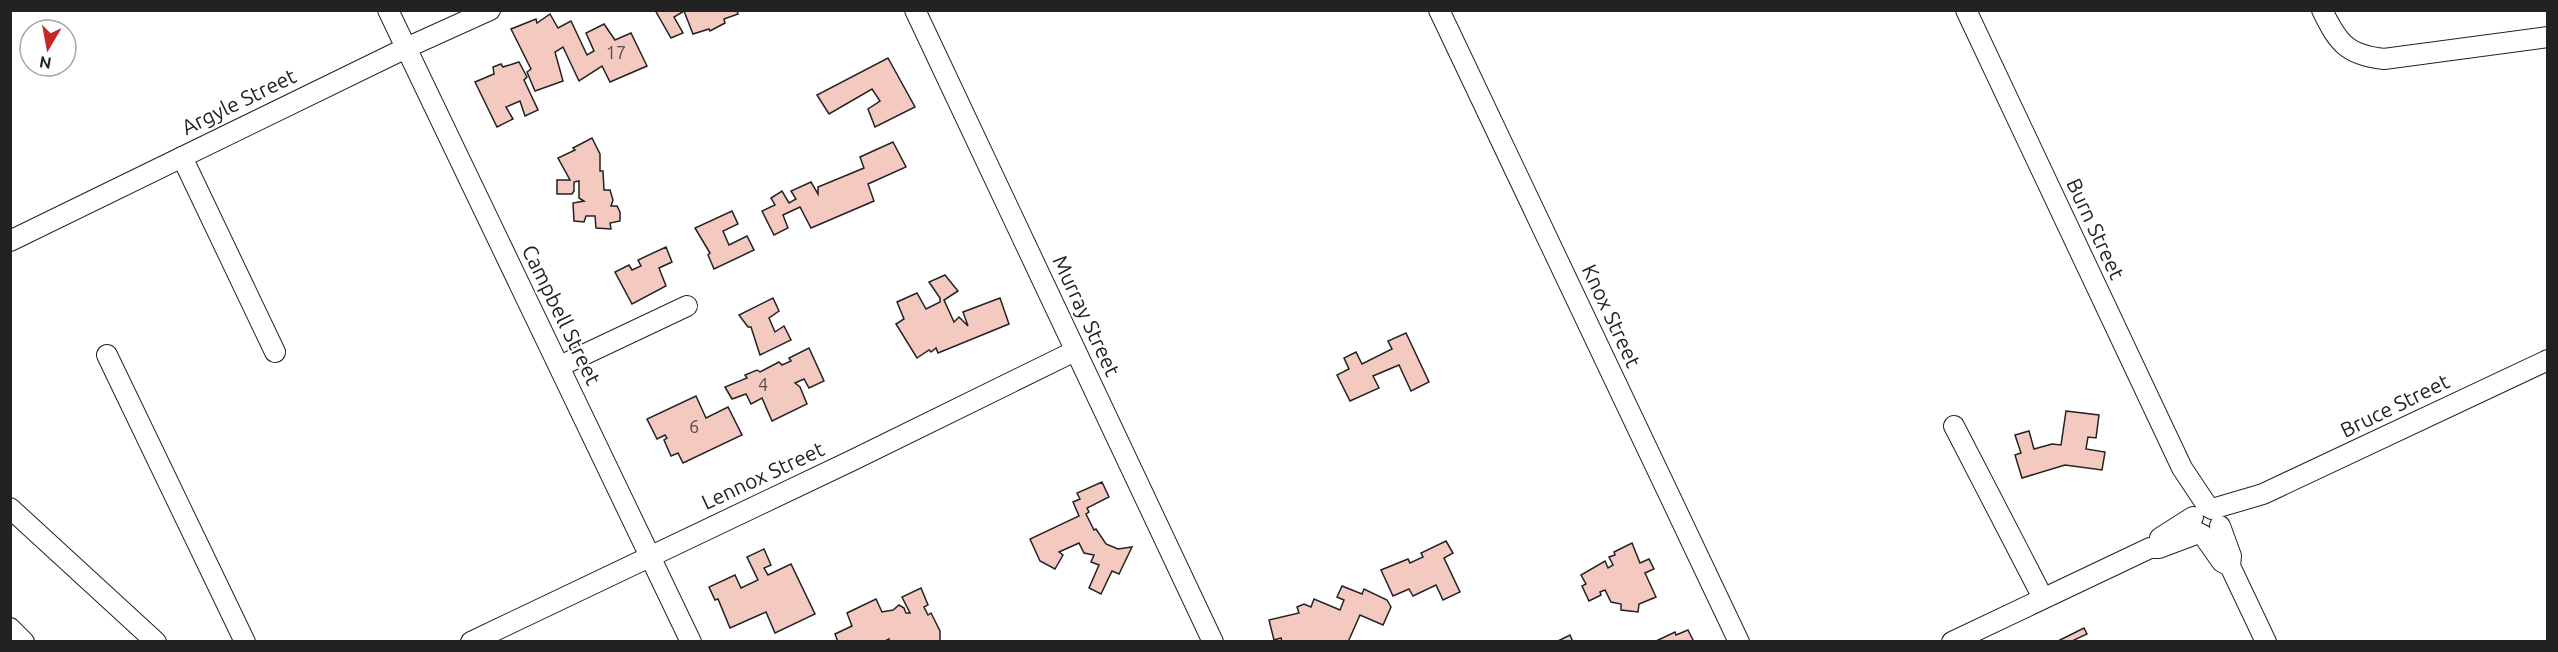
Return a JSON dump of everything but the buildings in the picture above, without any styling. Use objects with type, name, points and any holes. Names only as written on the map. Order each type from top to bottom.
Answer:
[{"type":"street","name":"Campbell Street","points":[[388,10],[691,642]]},
{"type":"street","name":"Argyle Street","points":[[10,241],[406,48],[490,10]]},
{"type":"street","name":"Murray Street","points":[[915,10],[1213,642]]},
{"type":"street","name":"Knox Street","points":[[1439,10],[1739,642]]},
{"type":"street","name":"Burn Street","points":[[1966,10],[2182,468],[2222,562],[2230,566],[2266,642]]},
{"type":"street","points":[[2322,10],[2340,41],[2348,50],[2384,59],[2547,37]]},
{"type":"street","points":[[182,157],[275,352]]},
{"type":"street","points":[[560,366],[687,306]]},
{"type":"street","name":"Lennox Street","points":[[471,642],[1074,351]]},
{"type":"street","points":[[107,355],[245,642]]},
{"type":"street","name":"Bruce Street","points":[[1952,642],[2150,548],[2155,541],[2264,494],[2547,360]]},
{"type":"street","points":[[1954,426],[2043,598]]},
{"type":"street","points":[[10,508],[156,642]]},
{"type":"street","points":[[10,628],[24,642]]}]
